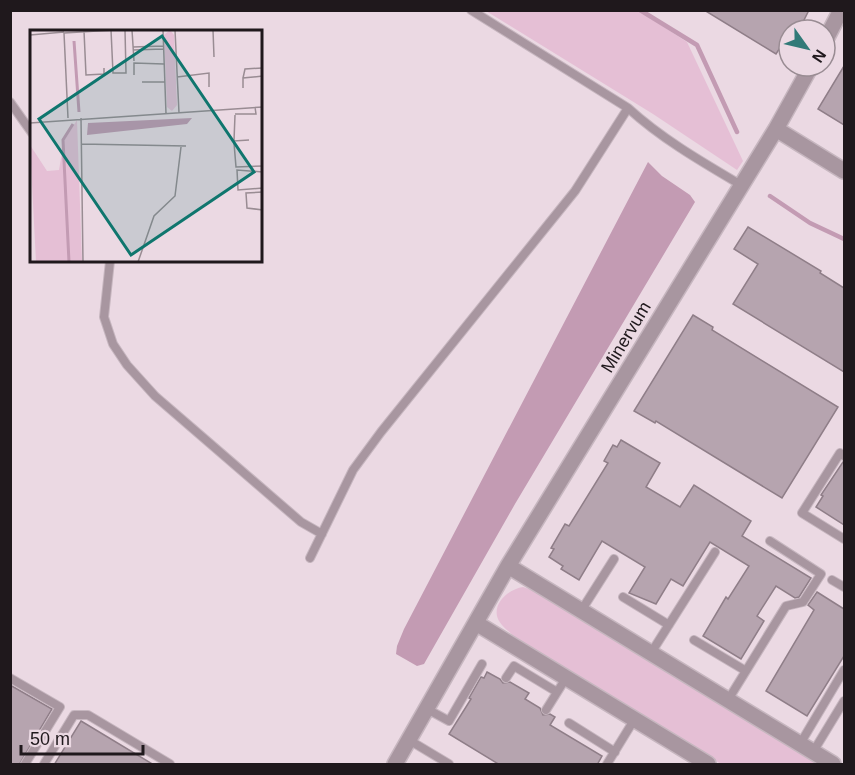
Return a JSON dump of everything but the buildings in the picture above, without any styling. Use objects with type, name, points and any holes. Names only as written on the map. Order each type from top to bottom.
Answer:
[{"type":"street","name":"Minervum","points":[[395,765],[508,566],[805,78]]},
{"type":"street","points":[[776,129],[844,171]]},
{"type":"street","points":[[508,566],[833,765]]},
{"type":"street","points":[[476,623],[708,765]]},
{"type":"lane","points":[[471,10],[628,108],[656,132],[741,185]]},
{"type":"lane","points":[[10,102],[30,130]]},
{"type":"lane","points":[[310,558],[353,470],[575,191],[628,108]]},
{"type":"lane","points":[[110,262],[104,317],[112,344],[127,366],[155,396],[301,522],[322,534]]},
{"type":"lane","points":[[844,456],[840,453],[802,513],[844,539]]},
{"type":"lane","points":[[728,700],[786,606],[803,602],[821,574],[770,541]]},
{"type":"lane","points":[[651,653],[715,552]]},
{"type":"lane","points":[[581,611],[614,558]]},
{"type":"lane","points":[[832,580],[844,587]]},
{"type":"lane","points":[[623,597],[669,625]]},
{"type":"lane","points":[[694,640],[746,671]]},
{"type":"lane","points":[[506,678],[523,651]]},
{"type":"lane","points":[[427,708],[449,721],[482,664]]},
{"type":"lane","points":[[514,666],[557,692]]},
{"type":"lane","points":[[806,748],[844,670]]},
{"type":"lane","points":[[10,678],[60,707],[25,765]]},
{"type":"lane","points":[[546,710],[566,678]]},
{"type":"lane","points":[[806,748],[844,701]]},
{"type":"lane","points":[[44,765],[74,715],[88,715],[170,765]]},
{"type":"lane","points":[[607,765],[634,720]]},
{"type":"lane","points":[[569,723],[615,752]]},
{"type":"lane","points":[[409,740],[437,761],[449,765]]},
{"type":"shaded area","points":[[486,11],[639,11],[687,42],[743,161],[737,170],[653,114]]},
{"type":"shaded area","points":[[648,162],[662,176],[690,195],[695,202],[515,504],[424,664],[417,666],[396,654],[404,629]]},
{"type":"shaded area","points":[[523,587],[535,591],[818,764],[721,764],[508,631],[498,619],[498,605],[508,593]]},
{"type":"waterway","points":[[640,10],[697,45],[737,132]]},
{"type":"waterway","points":[[770,196],[810,223],[844,239]]}]
